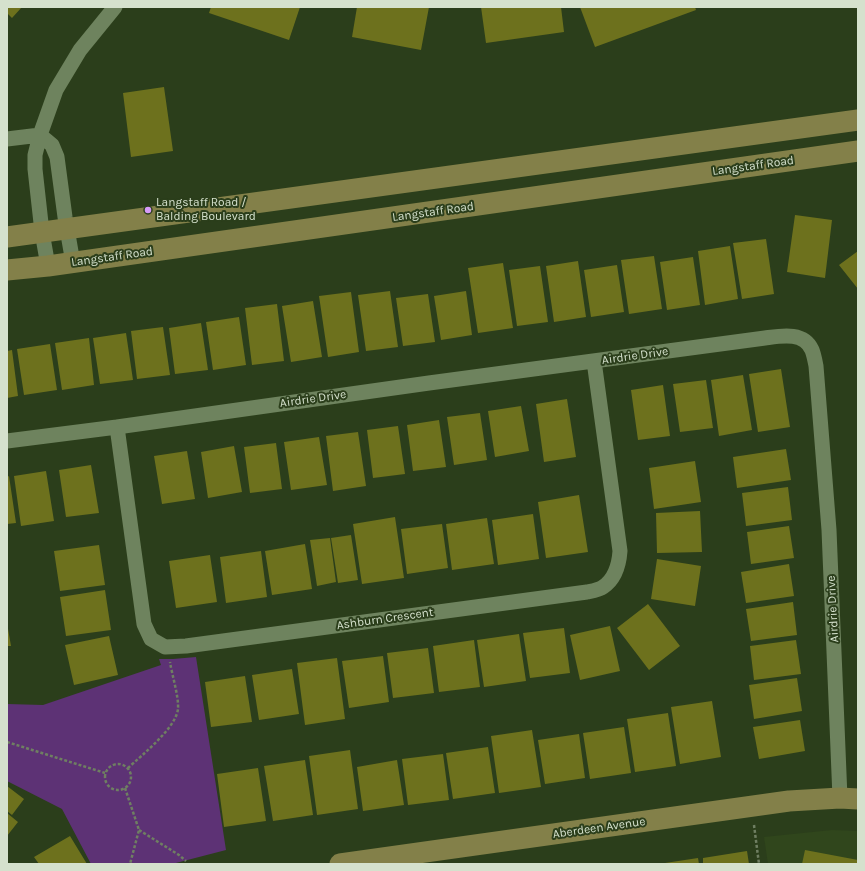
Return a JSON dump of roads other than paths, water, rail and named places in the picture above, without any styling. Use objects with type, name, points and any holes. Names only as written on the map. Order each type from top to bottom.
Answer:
[{"type":"main road","points":[[7,237],[858,120]]},
{"type":"main road","name":"Langstaff Road","points":[[7,270],[73,263],[858,151]]},
{"type":"main road","name":"Aberdeen Avenue","points":[[340,864],[789,801],[849,799]]},
{"type":"street","points":[[48,266],[42,232],[35,169],[35,156],[40,135],[56,90],[80,50],[115,7]]},
{"type":"street","points":[[7,139],[40,135],[52,146],[57,157],[73,263]]},
{"type":"street","name":"Airdrie Drive","points":[[7,441],[786,335],[796,337],[803,340],[811,348],[816,366],[849,799]]},
{"type":"street","name":"Ashburn Crescent","points":[[117,427],[144,624],[151,639],[165,647],[194,645],[587,592],[602,588],[614,575],[620,556],[594,361]]},
{"type":"place","name":"Langstaff Road / Balding Boulevard","points":[[148,210]]}]
